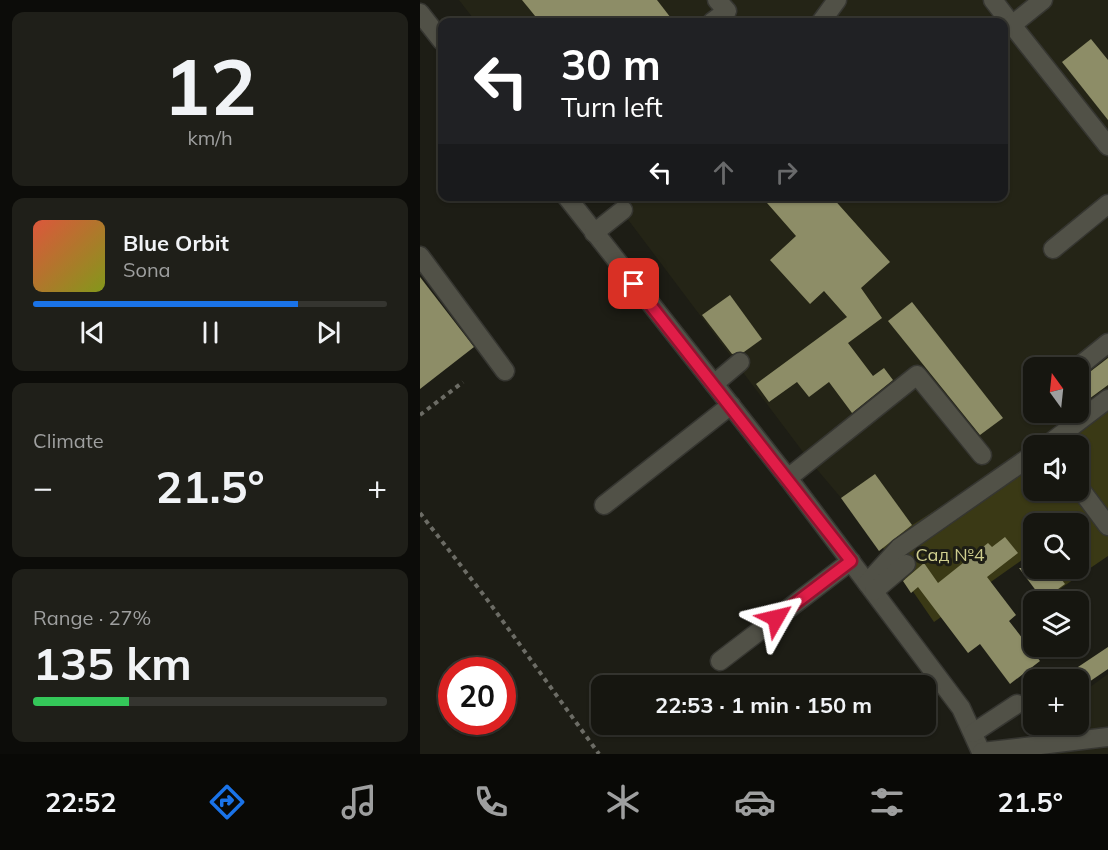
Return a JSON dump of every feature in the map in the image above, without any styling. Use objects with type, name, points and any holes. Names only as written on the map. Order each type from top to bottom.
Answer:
[{"type":"street","points":[[717,0],[727,11],[717,18]]},
{"type":"street","points":[[824,18],[837,0]]},
{"type":"street","points":[[993,0],[1007,18]]},
{"type":"street","points":[[1012,25],[1042,0]]},
{"type":"street","points":[[420,13],[438,36]]},
{"type":"street","points":[[1008,20],[1108,146]]},
{"type":"street","points":[[570,201],[788,478],[961,708],[982,753],[1108,737]]},
{"type":"street","points":[[1053,249],[1108,204]]},
{"type":"street","points":[[594,233],[623,210]]},
{"type":"street","points":[[420,256],[505,371]]},
{"type":"street","points":[[1089,358],[1108,343]]},
{"type":"street","points":[[714,384],[740,362]]},
{"type":"street","points":[[788,478],[917,375],[982,455]]},
{"type":"street","points":[[1062,435],[1108,399]]},
{"type":"street","points":[[604,504],[731,405]]},
{"type":"street","points":[[870,587],[899,548],[1023,462]]},
{"type":"street","points":[[1089,501],[1108,526]]},
{"type":"street","points":[[720,661],[851,561]]},
{"type":"street","points":[[870,587],[906,564]]},
{"type":"street","points":[[973,733],[1017,704]]},
{"type":"path","points":[[420,415],[463,382]]},
{"type":"path","points":[[420,513],[486,598],[599,754]]},
{"type":"shaded area","points":[[459,0],[1108,0],[1108,391],[1089,406],[1089,357],[1023,357],[1023,423],[1066,423],[1051,435],[1023,435],[1023,454],[881,545],[809,460],[614,201],[1008,201],[1008,18],[473,18]]},
{"type":"shaded area","points":[[1108,674],[1108,754],[1053,754],[1052,735],[1089,735],[1089,688]]},
{"type":"green space","name":"Сад №4","points":[[1108,391],[1108,556],[1089,569],[1089,513],[1023,513],[1023,561],[934,622],[881,545],[1023,453],[1023,501],[1089,501],[1089,435],[1049,435],[1065,423],[1089,423],[1089,405]]},
{"type":"green space","name":"Сад №4","points":[[1035,579],[1074,579],[1057,591],[1044,591]]},
{"type":"building","points":[[522,0],[657,0],[671,18],[537,18]]},
{"type":"building","points":[[1091,39],[1108,60],[1108,120],[1062,62]]},
{"type":"building","points":[[765,201],[835,201],[890,262],[861,288],[882,318],[848,343],[873,376],[884,368],[893,380],[852,413],[829,382],[809,397],[797,382],[769,402],[756,384],[847,317],[824,291],[810,304],[770,260],[796,236]]},
{"type":"building","points":[[420,277],[474,347],[420,389]]},
{"type":"building","points":[[730,295],[762,339],[744,352],[732,354],[702,315]]},
{"type":"building","points":[[912,302],[1003,418],[980,435],[888,321]]},
{"type":"building","points":[[1108,358],[1108,385],[1089,399],[1089,373]]},
{"type":"building","points":[[875,474],[912,525],[879,551],[841,498]]},
{"type":"building","points":[[1005,537],[1018,553],[987,577],[1016,615],[1009,621],[1023,639],[1023,657],[1037,657],[1040,661],[1030,669],[1023,669],[1023,674],[1010,684],[980,644],[968,653],[918,587],[911,593],[903,581],[924,563],[938,583],[988,543],[992,547]]},
{"type":"building","points":[[1027,579],[1061,579],[1065,584],[1055,591],[1036,591]]},
{"type":"building","points":[[1108,647],[1108,669],[1089,682],[1089,669],[1075,669]]},
{"type":"route","points":[[634,284],[851,561],[776,618]]}]
